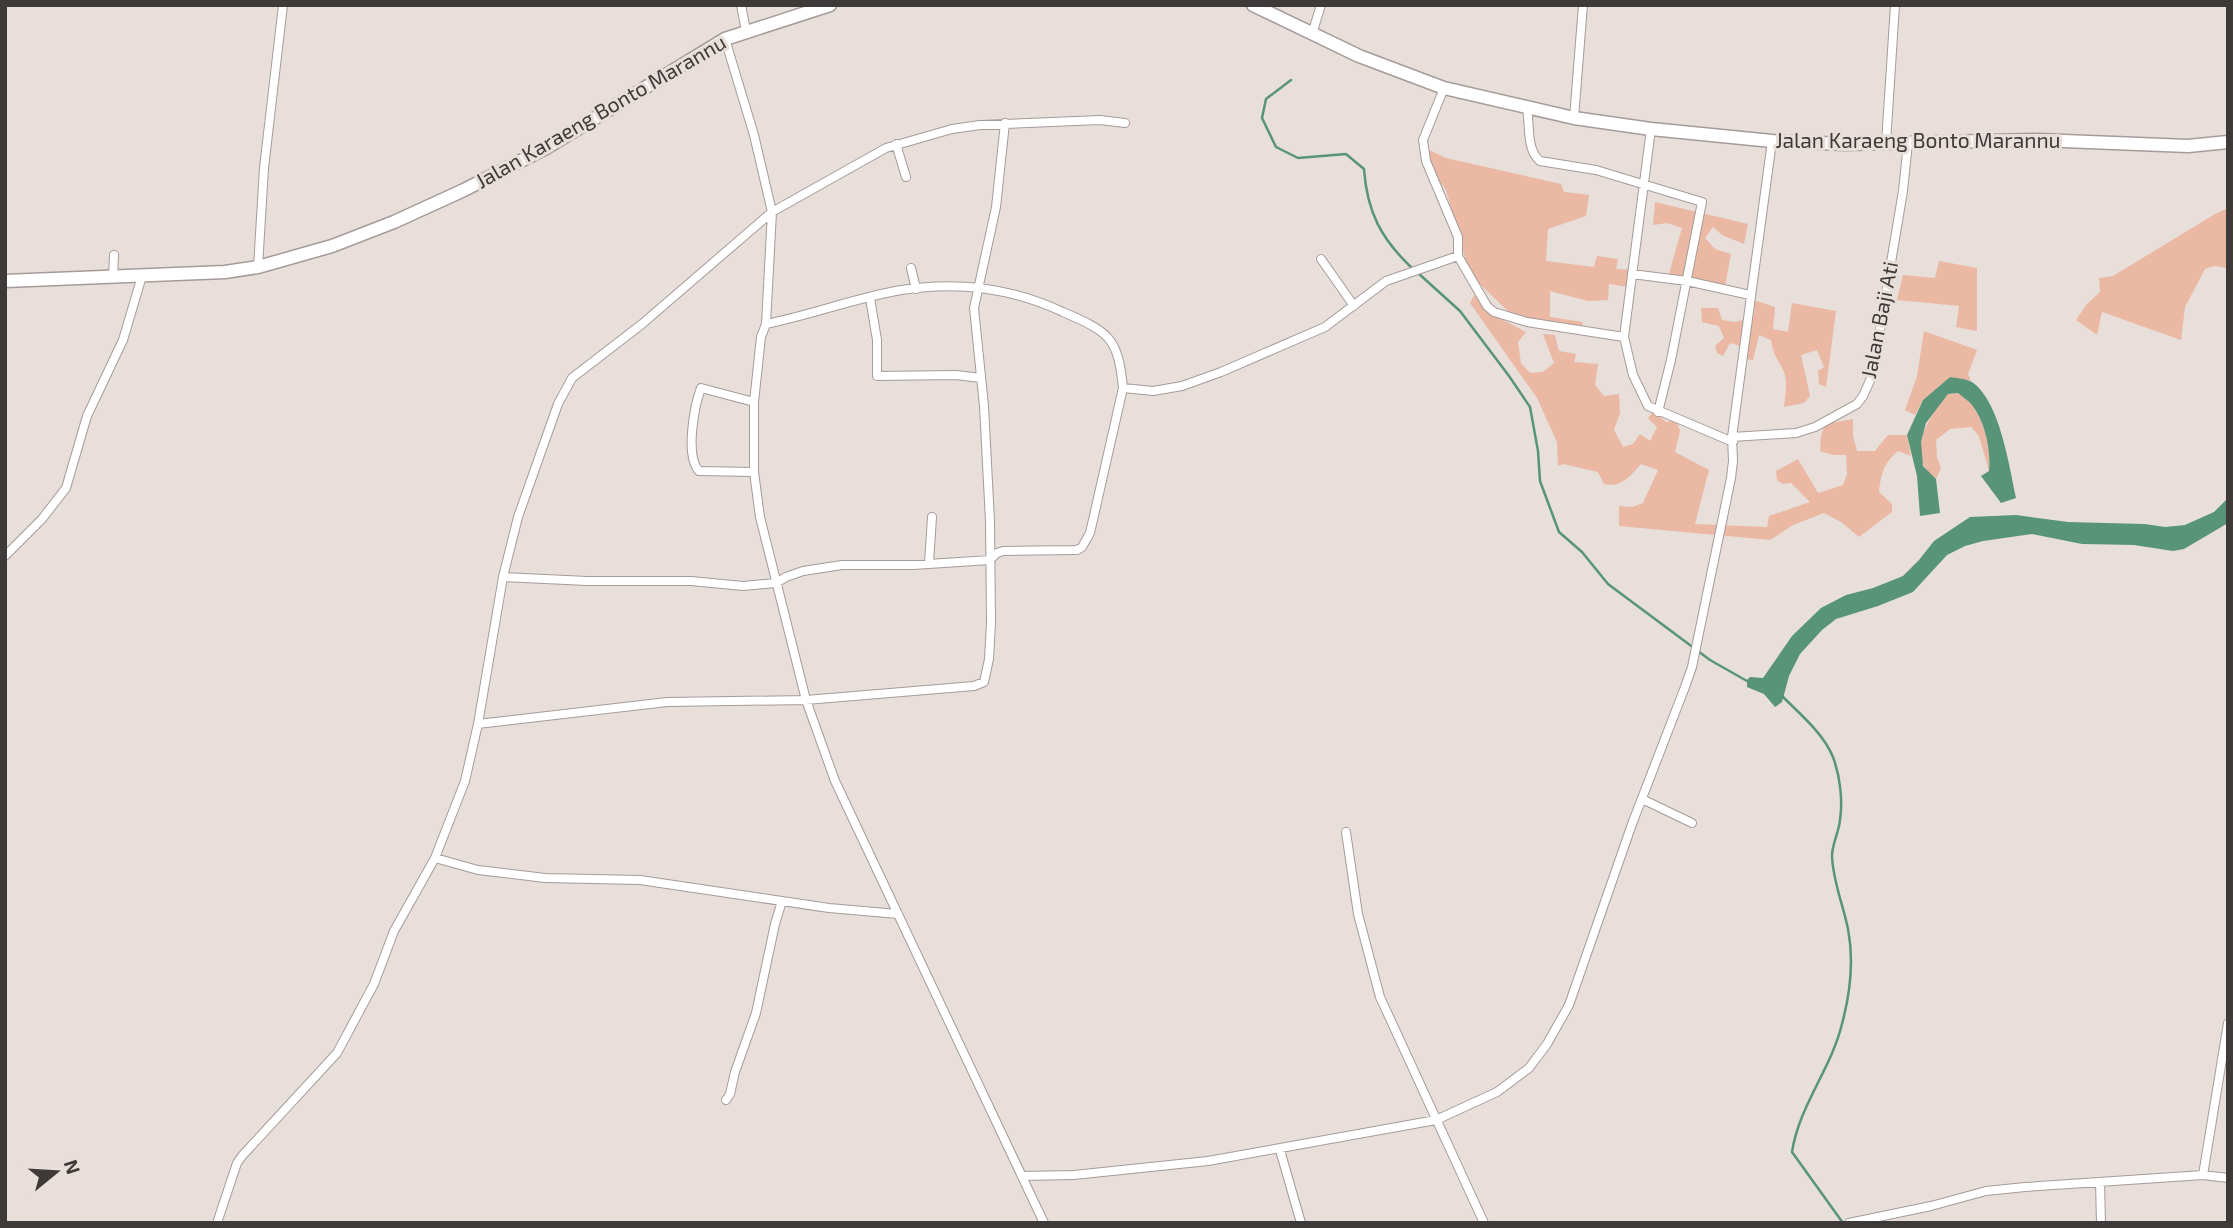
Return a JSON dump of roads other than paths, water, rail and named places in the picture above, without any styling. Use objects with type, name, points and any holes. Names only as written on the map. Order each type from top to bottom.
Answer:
[{"type":"main road","name":"Jalan Karaeng Bonto Marannu","points":[[5,281],[225,272],[258,267],[347,241],[464,190],[546,148],[724,39],[831,5]]},
{"type":"main road","name":"Jalan Karaeng Bonto Marannu","points":[[1255,6],[1359,56],[1444,88],[1574,118],[1651,130],[1772,141],[1843,144],[2039,140],[2188,146],[2228,142]]},
{"type":"street","points":[[258,267],[264,168],[283,5]]},
{"type":"street","points":[[741,5],[746,31]]},
{"type":"street","points":[[1312,34],[1321,5]]},
{"type":"street","points":[[1574,118],[1583,5]]},
{"type":"street","points":[[1886,143],[1895,5]]},
{"type":"street","points":[[724,39],[754,135],[772,212],[766,324],[761,337],[754,402],[754,472],[760,517],[806,700],[835,780],[1044,1223]]},
{"type":"street","points":[[1444,88],[1426,132],[1424,148],[1458,237],[1458,256],[1484,302],[1494,312],[1527,322],[1624,337]]},
{"type":"street","points":[[1527,108],[1531,145],[1535,157],[1540,161],[1596,170],[1702,202],[1658,412]]},
{"type":"street","points":[[217,1223],[237,1163],[321,1071],[348,1036],[374,984],[394,932],[435,858],[465,781],[478,723],[503,576],[518,517],[558,404],[572,378],[642,324],[772,212],[862,160],[896,144],[921,140],[952,129],[1005,123],[1100,120],[1125,123]]},
{"type":"street","points":[[478,723],[667,702],[806,700],[974,686],[984,682],[989,659],[991,623],[990,560],[981,378],[974,308],[996,207],[1005,123]]},
{"type":"street","points":[[1651,130],[1624,337],[1633,375],[1651,410],[1732,439]]},
{"type":"street","points":[[1022,1176],[1074,1175],[1138,1169],[1280,1150],[1436,1120],[1508,1084],[1529,1068],[1547,1044],[1569,1005],[1692,667],[1731,478],[1732,439],[1772,141]]},
{"type":"street","name":"Jalan Baji Ati","points":[[1732,439],[1806,431],[1857,404],[1863,396],[1872,376],[1903,191],[1908,143]]},
{"type":"street","points":[[896,144],[906,177]]},
{"type":"street","points":[[113,277],[114,255]]},
{"type":"street","points":[[1123,388],[1153,391],[1182,386],[1325,327],[1386,281],[1458,256]]},
{"type":"street","points":[[1321,259],[1353,306]]},
{"type":"street","points":[[911,268],[915,289]]},
{"type":"street","points":[[1632,274],[1687,281],[1751,295]]},
{"type":"street","points":[[5,556],[42,519],[66,488],[87,416],[123,340],[142,276]]},
{"type":"street","points":[[503,576],[571,581],[687,581],[743,586],[776,583],[803,571],[842,565],[990,560],[1003,551],[1073,550],[1082,547],[1092,524],[1123,388],[1119,353],[1105,334],[1090,324],[1034,300],[978,287],[915,289],[766,324]]},
{"type":"street","points":[[870,298],[877,340],[877,376],[956,375],[981,378]]},
{"type":"street","points":[[754,402],[701,388],[692,422],[694,465],[699,471],[754,472]]},
{"type":"street","points":[[929,563],[932,517]]},
{"type":"street","points":[[1642,799],[1692,823]]},
{"type":"street","points":[[1346,832],[1358,914],[1380,997],[1484,1223]]},
{"type":"street","points":[[435,858],[478,870],[544,878],[618,878],[852,911],[898,914]]},
{"type":"street","points":[[726,1100],[756,1013],[782,901]]},
{"type":"street","points":[[2203,1175],[2228,1023]]},
{"type":"street","points":[[1280,1150],[1301,1223]]},
{"type":"street","points":[[1849,1223],[1986,1191],[2203,1175],[2228,1178]]},
{"type":"street","points":[[2100,1182],[2101,1223]]},
{"type":"waterway","points":[[1291,80],[1266,99],[1262,118],[1276,147],[1298,158],[1346,154],[1364,169],[1372,212],[1384,236],[1413,269]]},
{"type":"waterway","points":[[1418,273],[1460,311],[1530,407],[1540,481],[1559,532],[1582,552],[1608,584],[1710,660],[1747,681]]},
{"type":"waterway","points":[[1782,696],[1811,724],[1829,748],[1840,788],[1840,820],[1832,856],[1850,941],[1849,989],[1837,1041],[1801,1119],[1792,1152],[1843,1223]]}]
